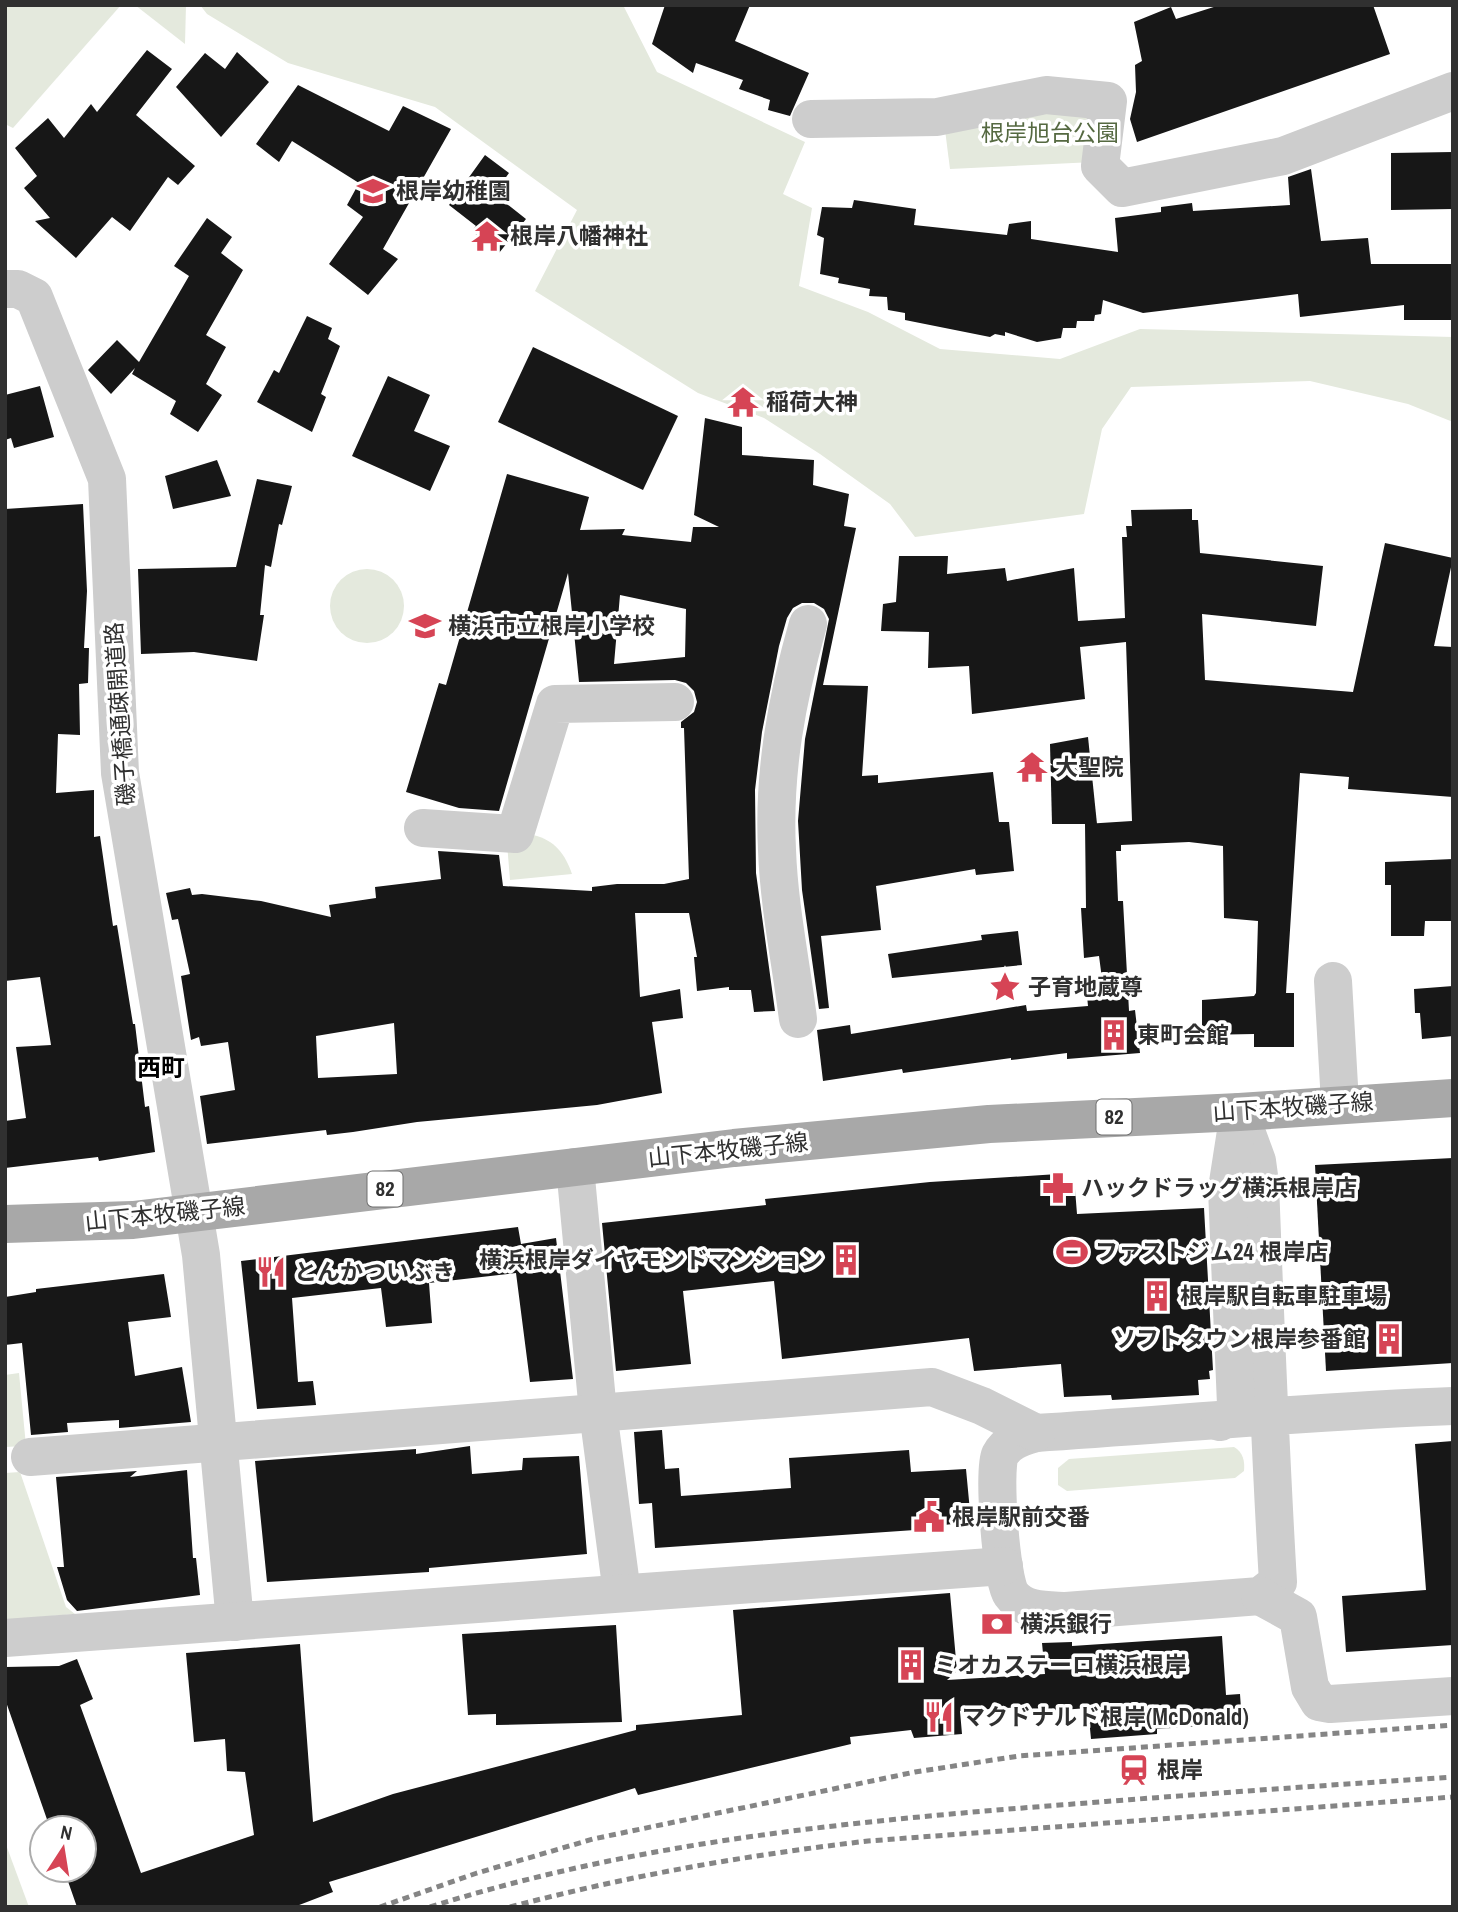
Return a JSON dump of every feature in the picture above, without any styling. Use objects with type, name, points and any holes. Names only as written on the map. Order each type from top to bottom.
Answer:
[{"type":"main road","name":"山下本牧磯子線","points":[[5,1224],[133,1220],[575,1167],[989,1124],[1453,1098]]},
{"type":"street","points":[[811,118],[937,117],[1045,94],[1108,101],[1100,166],[1122,188],[1283,156],[1453,91]]},
{"type":"street","name":"磯子橋通疎開道路","points":[[5,289],[18,289],[34,297],[107,478],[120,773],[195,1213]]},
{"type":"street","points":[[798,1019],[777,852],[776,808],[779,754],[793,677],[808,624]]},
{"type":"street","points":[[423,828],[515,834],[555,704],[674,702]]},
{"type":"street","points":[[1333,981],[1340,1104]]},
{"type":"street","points":[[1240,1112],[1257,1161],[1260,1183],[1278,1582],[1260,1596]]},
{"type":"street","points":[[1220,1422],[1233,1414],[1236,1405],[1227,1189],[1240,1112]]},
{"type":"street","points":[[575,1167],[598,1412],[622,1592]]},
{"type":"street","points":[[195,1213],[234,1622]]},
{"type":"street","points":[[30,1457],[932,1387],[970,1401],[1036,1433]]},
{"type":"street","points":[[1453,1406],[1315,1411],[1269,1419],[1036,1433],[1017,1438],[1002,1452],[996,1465],[1004,1566],[1010,1593],[1023,1604],[1039,1610],[1260,1596],[1298,1618],[1310,1687],[1319,1702],[1330,1704],[1453,1696]]},
{"type":"street","points":[[5,1638],[1004,1566]]},
{"type":"green space","points":[[5,5],[121,5],[13,128],[5,124]]},
{"type":"green space","points":[[135,5],[186,5],[185,44]]},
{"type":"green space","points":[[200,5],[623,5],[657,72],[805,142],[783,194],[812,208],[799,286],[868,312],[940,349],[1060,359],[1140,329],[1453,337],[1453,422],[1408,404],[1310,381],[1131,387],[1102,429],[1084,514],[915,537],[890,504],[820,454],[764,418],[698,393],[535,291],[577,210],[435,107],[288,63],[207,14]]},
{"type":"green space","name":"根岸旭台公園","points":[[1102,107],[1094,162],[950,169],[944,122]]},
{"type":"green space","points":[[360,569],[374,569],[388,575],[398,585],[404,606],[402,620],[388,637],[374,643],[360,643],[346,637],[336,627],[330,613],[330,599],[336,585],[346,575]]},
{"type":"green space","points":[[533,835],[547,840],[558,849],[572,874],[510,880],[507,843]]},
{"type":"green space","points":[[19,1373],[26,1446],[5,1447],[5,1375]]},
{"type":"green space","points":[[1234,1447],[1241,1454],[1244,1464],[1244,1471],[1235,1478],[1067,1491],[1058,1485],[1058,1468],[1069,1459]]},
{"type":"green space","points":[[20,1472],[66,1607],[75,1614],[5,1620],[5,1473]]},
{"type":"green space","points":[[5,1842],[29,1907],[5,1907]]},
{"type":"building","points":[[665,5],[750,5],[735,41],[809,73],[790,116],[768,110],[770,100],[739,89],[743,80],[696,63],[693,73],[652,44]]},
{"type":"building","points":[[1220,5],[1373,5],[1390,54],[1137,142],[1130,119],[1136,92],[1135,65],[1142,61],[1134,22],[1171,7],[1176,19]]},
{"type":"building","points":[[147,50],[172,69],[136,115],[195,166],[178,185],[168,177],[130,231],[112,217],[76,258],[35,221],[50,218],[24,188],[37,176],[15,148],[48,118],[64,138],[91,104],[97,112]]},
{"type":"building","points":[[237,52],[269,82],[221,137],[176,87],[205,53],[225,69]]},
{"type":"building","points":[[298,85],[389,131],[403,106],[451,129],[383,249],[398,259],[368,295],[329,264],[363,217],[347,205],[359,183],[292,141],[279,162],[256,144]]},
{"type":"building","points":[[1453,152],[1453,209],[1391,210],[1391,153]]},
{"type":"building","points":[[485,155],[509,173],[496,191],[500,194],[498,197],[526,219],[499,253],[472,231],[476,226],[449,205]]},
{"type":"building","points":[[1311,169],[1321,241],[1368,238],[1371,264],[1453,264],[1453,320],[1404,320],[1404,305],[1300,317],[1298,294],[1143,313],[1103,300],[1101,314],[1095,315],[1094,321],[1077,321],[1076,328],[1063,328],[1061,338],[1037,342],[1005,332],[1005,336],[995,334],[990,337],[905,320],[905,313],[888,310],[887,297],[869,296],[870,289],[838,283],[839,278],[820,274],[824,238],[817,235],[822,207],[852,208],[854,200],[916,209],[914,225],[1007,235],[1009,224],[1031,221],[1031,239],[1118,252],[1115,218],[1161,212],[1161,207],[1192,203],[1193,211],[1290,205],[1288,177]]},
{"type":"building","points":[[207,218],[232,237],[221,253],[243,270],[206,335],[226,347],[206,384],[222,395],[198,432],[170,414],[176,401],[132,374],[135,368],[111,394],[88,370],[117,340],[139,362],[189,276],[174,266]]},
{"type":"building","points":[[307,316],[332,328],[328,339],[340,346],[321,394],[326,397],[312,432],[257,402],[274,370],[279,373]]},
{"type":"building","points":[[533,347],[678,416],[643,490],[498,422]]},
{"type":"building","points":[[388,376],[430,395],[414,431],[450,446],[430,491],[352,456]]},
{"type":"building","points":[[40,386],[54,437],[14,448],[11,438],[5,440],[5,395]]},
{"type":"building","points":[[705,418],[742,427],[742,455],[814,460],[813,485],[849,494],[844,526],[856,528],[823,685],[868,686],[862,776],[878,775],[878,783],[993,772],[999,822],[1009,822],[1014,871],[976,875],[975,869],[876,886],[881,930],[821,936],[829,1008],[819,1009],[802,890],[798,821],[805,739],[829,619],[824,609],[814,603],[802,603],[793,608],[787,618],[779,646],[762,732],[755,790],[756,873],[775,1011],[754,1012],[751,990],[729,990],[729,987],[697,991],[694,957],[697,957],[689,913],[635,913],[640,997],[680,989],[683,1018],[652,1022],[662,1093],[597,1105],[417,1122],[327,1135],[326,1130],[207,1144],[200,1096],[235,1090],[228,1042],[201,1046],[199,1037],[191,1040],[181,976],[190,974],[178,919],[172,920],[166,893],[190,888],[192,895],[261,901],[331,917],[329,905],[376,898],[375,887],[441,879],[438,851],[499,855],[503,886],[592,891],[592,887],[664,884],[689,879],[684,728],[681,728],[681,722],[694,712],[697,702],[694,691],[686,683],[675,680],[579,682],[568,573],[499,811],[459,808],[406,792],[439,683],[446,685],[507,474],[589,497],[580,530],[625,529],[622,535],[691,542],[693,527],[719,527],[694,515]],"holes":[[[620,595],[686,609],[685,657],[614,664]],[[394,1023],[397,1074],[318,1078],[316,1036]]]},
{"type":"building","points":[[217,460],[231,496],[173,509],[165,476]]},
{"type":"building","points":[[257,479],[292,486],[282,525],[279,524],[271,567],[265,565],[260,615],[264,615],[257,661],[194,652],[141,654],[138,569],[236,567]]},
{"type":"building","points":[[83,504],[87,591],[84,648],[89,648],[88,683],[79,684],[80,735],[58,734],[56,793],[94,790],[94,837],[100,836],[113,926],[117,925],[135,1024],[145,1107],[149,1106],[155,1152],[99,1161],[98,1157],[5,1168],[5,1121],[26,1118],[16,1047],[51,1045],[40,977],[5,981],[5,509]]},
{"type":"building","points":[[1192,509],[1192,520],[1198,520],[1200,553],[1323,566],[1316,626],[1202,614],[1205,680],[1353,692],[1385,543],[1453,558],[1434,646],[1453,647],[1453,797],[1348,789],[1349,777],[1300,773],[1286,993],[1294,993],[1294,1047],[1254,1047],[1254,1034],[1202,1035],[1202,1000],[1254,996],[1256,993],[1258,921],[1224,918],[1223,846],[1189,842],[1121,845],[1121,851],[1116,851],[1118,901],[1123,901],[1129,1011],[1135,1010],[1140,1053],[1067,1059],[1067,1053],[903,1073],[902,1069],[823,1081],[817,1030],[850,1025],[851,1034],[1026,1005],[1027,1011],[1088,1006],[1087,996],[1104,994],[1099,956],[1084,958],[1081,908],[1086,908],[1085,824],[1132,821],[1126,642],[1080,647],[1085,699],[972,714],[969,666],[928,668],[929,632],[881,631],[883,604],[896,602],[899,556],[948,556],[947,574],[1005,568],[1007,581],[1074,568],[1078,621],[1125,618],[1122,537],[1127,537],[1126,526],[1132,526],[1131,510]]},
{"type":"building","points":[[1088,737],[1097,824],[1052,824],[1050,744]]},
{"type":"building","points":[[1453,859],[1453,921],[1425,921],[1424,936],[1391,936],[1391,885],[1385,885],[1385,862]]},
{"type":"building","points":[[1018,931],[1022,965],[892,978],[888,954],[982,940],[981,935]]},
{"type":"building","points":[[1453,986],[1453,1036],[1422,1039],[1420,1013],[1415,1013],[1414,989]]},
{"type":"building","points":[[1453,1158],[1453,1363],[1326,1371],[1315,1165]]},
{"type":"building","points":[[1058,1174],[1075,1189],[1077,1214],[1204,1208],[1213,1370],[1209,1371],[1210,1379],[1198,1380],[1199,1395],[1112,1400],[1111,1395],[1064,1397],[1061,1364],[974,1371],[969,1338],[782,1359],[774,1281],[683,1291],[691,1364],[616,1371],[602,1223],[766,1205],[765,1199],[930,1182]]},
{"type":"building","points":[[518,1227],[521,1244],[556,1238],[573,1379],[530,1382],[516,1273],[429,1283],[432,1323],[386,1327],[381,1288],[292,1298],[298,1382],[313,1381],[316,1405],[257,1409],[241,1261]]},
{"type":"building","points":[[164,1274],[171,1317],[128,1322],[135,1376],[182,1367],[191,1422],[119,1428],[119,1420],[67,1423],[68,1432],[31,1435],[22,1343],[5,1345],[5,1297],[36,1292],[36,1289]]},
{"type":"building","points":[[662,1430],[665,1469],[679,1468],[681,1496],[791,1488],[789,1458],[909,1450],[911,1472],[966,1469],[971,1522],[944,1525],[944,1528],[655,1548],[652,1503],[639,1504],[634,1432]]},
{"type":"building","points":[[1453,1441],[1453,1645],[1346,1652],[1342,1596],[1426,1590],[1415,1444]]},
{"type":"building","points":[[470,1446],[472,1474],[522,1470],[523,1458],[579,1456],[587,1554],[429,1568],[429,1572],[267,1582],[255,1461],[416,1449],[416,1454]]},
{"type":"building","points":[[187,1470],[193,1558],[196,1558],[200,1595],[77,1611],[67,1600],[57,1567],[64,1567],[56,1477],[137,1471],[130,1477]]},
{"type":"building","points":[[950,1593],[957,1671],[947,1680],[1045,1674],[1042,1643],[1072,1642],[1072,1646],[1222,1636],[1226,1695],[1240,1694],[1242,1723],[1157,1729],[1157,1734],[1091,1739],[1088,1708],[1022,1713],[1021,1707],[960,1711],[962,1734],[914,1738],[911,1730],[850,1737],[851,1744],[638,1795],[635,1788],[329,1882],[333,1892],[294,1907],[77,1907],[69,1884],[98,1884],[98,1814],[45,1814],[5,1699],[5,1667],[59,1666],[77,1659],[93,1699],[80,1705],[141,1873],[254,1835],[245,1772],[227,1771],[225,1739],[194,1742],[186,1653],[300,1644],[313,1822],[393,1794],[636,1730],[636,1725],[742,1715],[733,1610]]},
{"type":"building","points":[[616,1625],[622,1722],[496,1725],[496,1714],[468,1715],[462,1634]]},
{"type":"railway","points":[[380,1907],[477,1873],[593,1839],[915,1772],[1019,1756],[1453,1725]]},
{"type":"railway","points":[[430,1907],[579,1867],[654,1852],[806,1829],[1035,1807],[1453,1777]]},
{"type":"railway","points":[[510,1907],[688,1868],[868,1841],[1453,1797]]},
{"type":"place","name":"根岸幼稚園","points":[[373,191]]},
{"type":"place","name":"根岸八幡神社","points":[[487,236]]},
{"type":"place","name":"稲荷大神","points":[[743,402]]},
{"type":"place","name":"横浜市立根岸小学校","points":[[425,626]]},
{"type":"place","name":"大聖院","points":[[1032,767]]},
{"type":"place","name":"子育地蔵尊","points":[[1005,987]]},
{"type":"place","name":"東町会館","points":[[1114,1035]]},
{"type":"place","name":"ハックドラッグ横浜根岸店","points":[[1058,1188]]},
{"type":"place","name":"ファストジム24 根岸店","points":[[1072,1252]]},
{"type":"place","name":"横浜根岸ダイヤモンドマンション","points":[[846,1260]]},
{"type":"place","name":"とんかついぶき","points":[[271,1272]]},
{"type":"place","name":"根岸駅自転車駐車場","points":[[1157,1296]]},
{"type":"place","name":"ソフトタウン根岸参番館","points":[[1389,1339]]},
{"type":"place","name":"根岸駅前交番","points":[[929,1517]]},
{"type":"place","name":"横浜銀行","points":[[997,1624]]},
{"type":"place","name":"ミオカステーロ横浜根岸","points":[[911,1665]]},
{"type":"place","name":"マクドナルド根岸(McDonald)","points":[[939,1717]]},
{"type":"place","name":"根岸","points":[[1134,1770]]},
{"type":"district","name":"西町","points":[[161,1068]]}]
